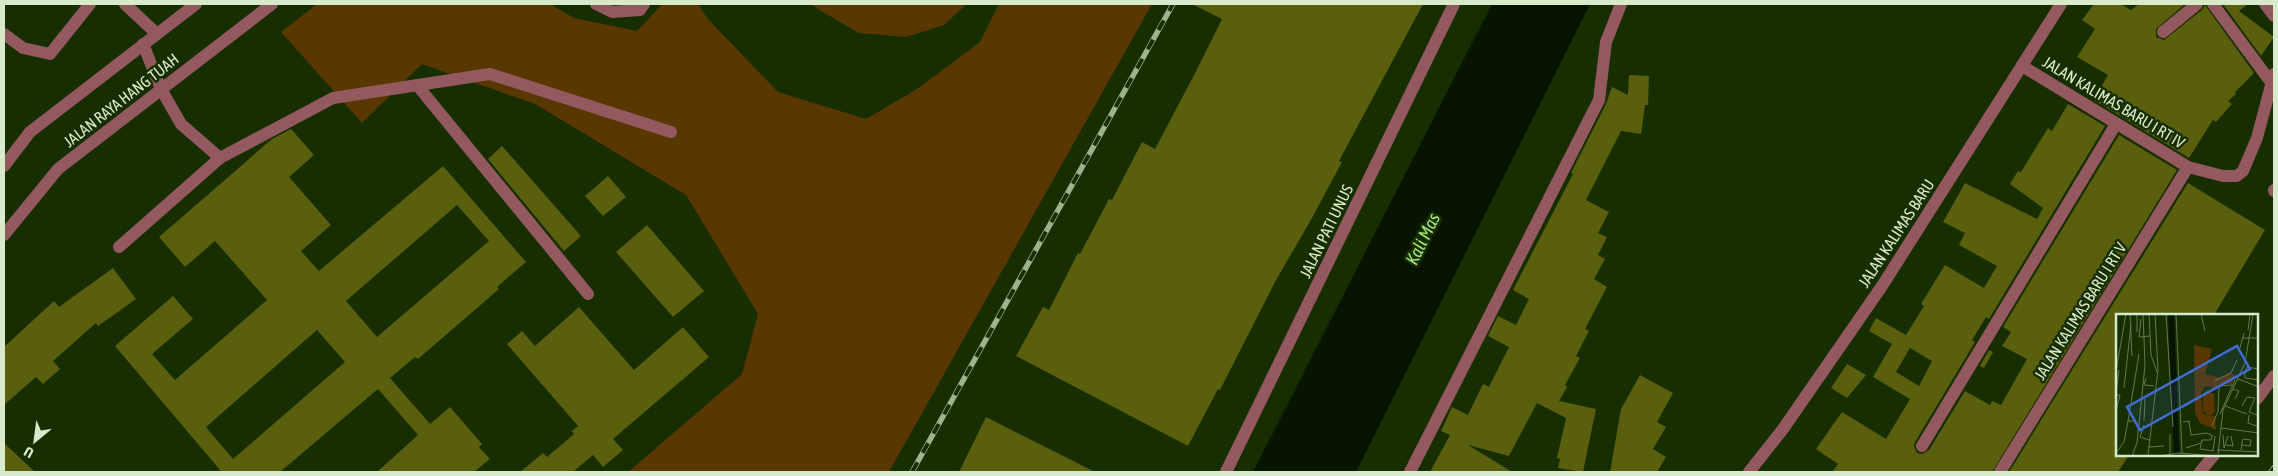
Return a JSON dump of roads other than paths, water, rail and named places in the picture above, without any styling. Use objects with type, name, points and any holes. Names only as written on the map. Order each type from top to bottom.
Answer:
[{"type":"street","points":[[4,34],[23,48],[50,54],[90,4]]},
{"type":"street","points":[[125,4],[157,34]]},
{"type":"street","name":"JALAN RAYA HANG TUAH","points":[[4,166],[30,132],[196,4]]},
{"type":"street","name":"JALAN RAYA HANG TUAH","points":[[4,235],[58,169],[272,4]]},
{"type":"street","points":[[596,4],[612,12],[640,10],[644,4]]},
{"type":"street","name":"JALAN PATI UNUS","points":[[1226,472],[1454,4]]},
{"type":"street","points":[[1410,472],[1598,100],[1606,42],[1621,4]]},
{"type":"street","name":"JALAN KALIMAS BARU","points":[[1748,472],[1783,429],[1882,286],[2061,4]]},
{"type":"street","points":[[2163,32],[2197,4]]},
{"type":"street","points":[[2213,4],[2272,78]]},
{"type":"street","points":[[2265,4],[2274,16]]},
{"type":"street","points":[[143,44],[161,89],[180,124],[220,158]]},
{"type":"street","name":"JALAN KALIMAS BARU I RT IV","points":[[2022,66],[2188,167],[2223,176],[2237,176],[2243,171],[2257,138],[2272,78]]},
{"type":"street","points":[[119,247],[220,158],[333,98],[490,74],[672,132]]},
{"type":"street","points":[[417,85],[588,294]]},
{"type":"street","points":[[1922,446],[2116,124]]},
{"type":"street","name":"JALAN KALIMAS BARU I RT V","points":[[2000,472],[2188,167]]},
{"type":"street","points":[[2258,398],[2274,376]]},
{"type":"street","points":[[2200,472],[2213,456]]},
{"type":"water","name":"Kali Mas","points":[[1492,4],[1590,4],[1356,472],[1253,472]]},
{"type":"railway","points":[[912,472],[1173,4]]},
{"type":"railway","points":[[2271,472],[2274,468]]}]
